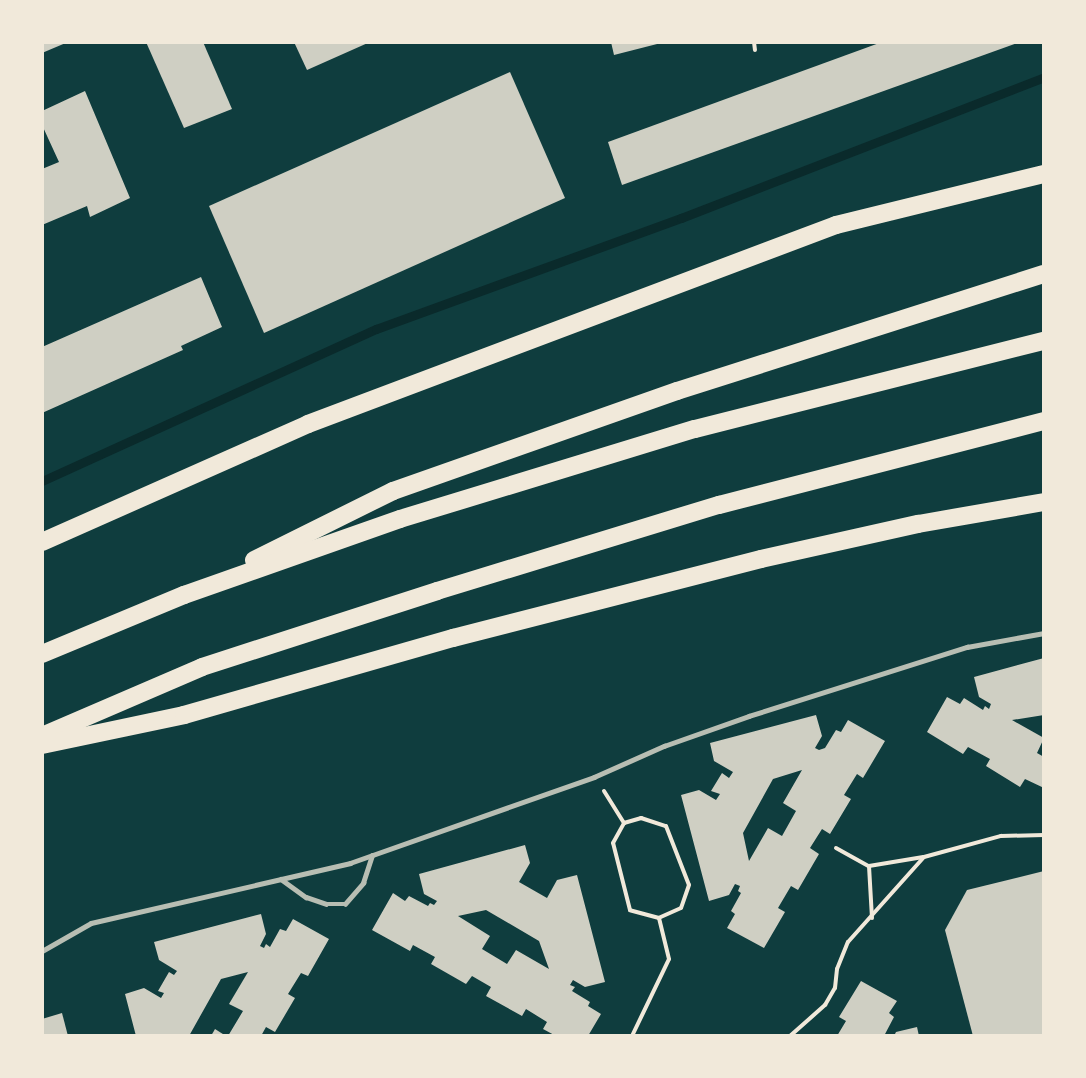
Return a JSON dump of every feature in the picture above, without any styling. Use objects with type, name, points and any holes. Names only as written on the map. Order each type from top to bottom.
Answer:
[{"type":"highway","points":[[42,542],[308,424],[825,229],[1044,174]]},
{"type":"highway","points":[[184,595],[393,491],[677,391],[1044,274]]},
{"type":"highway","points":[[42,654],[184,595],[400,519],[695,429],[1044,341]]},
{"type":"highway","points":[[42,736],[202,667],[437,591],[718,505],[1044,421]]},
{"type":"highway","points":[[42,745],[184,716],[453,638],[761,559],[918,524],[1044,502]]},
{"type":"lane","points":[[42,951],[91,923],[281,879],[372,855],[594,777],[664,746],[749,716],[967,647],[1044,633]]},
{"type":"lane","points":[[281,879],[306,897],[326,904],[345,904],[363,883],[372,855]]},
{"type":"path","points":[[754,42],[755,50]]},
{"type":"path","points":[[594,777],[624,823]]},
{"type":"path","points":[[641,818],[666,826],[688,885],[681,909],[659,918],[630,910],[613,843],[624,823],[641,818]]},
{"type":"path","points":[[836,848],[869,866],[924,857],[1001,836],[1044,835]]},
{"type":"path","points":[[790,1036],[825,1005],[835,988],[837,969],[848,942],[872,918],[924,857]]},
{"type":"path","points":[[869,866],[872,918]]},
{"type":"path","points":[[632,1036],[669,959],[659,918]]},
{"type":"building","points":[[42,42],[68,42],[42,53]]},
{"type":"building","points":[[146,42],[203,42],[232,109],[184,128]]},
{"type":"building","points":[[294,42],[370,42],[307,70]]},
{"type":"building","points":[[611,42],[660,42],[661,43],[614,55]]},
{"type":"building","points":[[882,42],[1020,42],[622,185],[608,142]]},
{"type":"building","points":[[510,72],[565,198],[264,333],[209,206]]},
{"type":"building","points":[[85,91],[130,198],[90,217],[87,206],[42,225],[42,169],[59,162],[42,125],[42,111]]},
{"type":"building","points":[[201,277],[222,327],[181,346],[183,350],[42,413],[42,347]]},
{"type":"building","points":[[1044,658],[1044,715],[1012,720],[1044,738],[1037,753],[1044,757],[1044,788],[1025,779],[1020,787],[986,766],[990,759],[968,747],[963,754],[927,732],[947,697],[960,704],[964,698],[983,710],[985,706],[989,709],[991,704],[979,697],[974,677]]},
{"type":"building","points":[[816,715],[822,736],[815,748],[819,750],[825,748],[836,730],[841,732],[848,720],[885,741],[863,778],[857,774],[844,795],[851,799],[830,834],[822,829],[810,848],[819,854],[798,890],[791,886],[778,908],[785,912],[764,948],[727,928],[735,914],[731,911],[741,893],[738,891],[740,886],[735,884],[729,895],[709,901],[681,795],[699,790],[716,800],[720,794],[711,791],[722,773],[729,778],[733,772],[714,761],[710,743]],"holes":[[[802,770],[783,803],[796,811],[782,836],[768,828],[749,861],[743,833],[773,779]]]},
{"type":"building","points":[[525,845],[530,863],[519,882],[547,898],[557,880],[577,875],[605,982],[585,987],[573,980],[570,985],[575,987],[572,991],[590,1002],[588,1006],[601,1014],[588,1036],[556,1036],[543,1029],[547,1022],[526,1009],[522,1016],[486,996],[491,987],[472,976],[466,984],[431,964],[435,957],[413,945],[410,951],[372,930],[393,893],[405,901],[409,896],[428,906],[430,903],[434,905],[437,901],[424,894],[419,874]],"holes":[[[486,910],[539,941],[549,969],[516,950],[507,964],[482,949],[490,936],[458,916]]]},
{"type":"building","points":[[1044,871],[1044,1036],[973,1036],[945,930],[967,890]]},
{"type":"building","points":[[261,914],[266,934],[260,946],[264,948],[266,944],[270,947],[280,929],[286,931],[293,919],[329,939],[308,976],[301,973],[288,994],[295,998],[275,1032],[266,1027],[261,1036],[228,1036],[243,1011],[229,1004],[248,972],[221,979],[189,1036],[136,1036],[125,994],[144,988],[161,998],[164,993],[158,991],[169,972],[174,975],[177,971],[159,960],[154,942]]},
{"type":"building","points":[[861,981],[897,1001],[889,1013],[894,1017],[884,1036],[837,1036],[846,1021],[839,1017]]},
{"type":"building","points":[[62,1013],[68,1036],[42,1036],[42,1019]]},
{"type":"building","points":[[917,1027],[919,1036],[894,1036],[896,1032]]},
{"type":"building","points":[[215,1029],[226,1036],[211,1036]]},
{"type":"waterway","points":[[42,481],[376,329],[681,218],[1044,77]]}]
